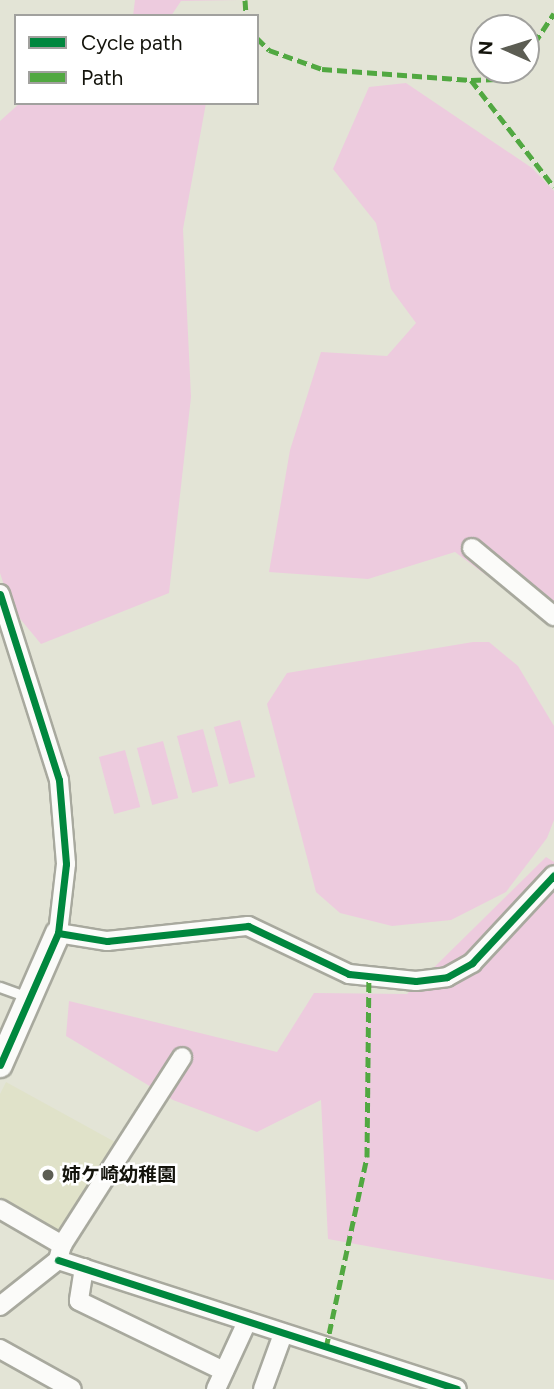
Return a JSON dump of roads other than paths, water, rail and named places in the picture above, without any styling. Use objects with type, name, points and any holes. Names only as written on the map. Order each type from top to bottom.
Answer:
[{"type":"street","points":[[472,548],[554,616]]},
{"type":"street","points":[[0,594],[59,780],[66,864],[58,933],[33,998],[0,1065]]},
{"type":"street","points":[[58,933],[107,941],[248,926],[349,974],[416,981],[447,976],[472,963],[554,875]]},
{"type":"street","points":[[0,1306],[60,1252],[182,1057]]},
{"type":"street","points":[[0,1209],[84,1268],[457,1389]]},
{"type":"street","points":[[84,1268],[79,1301],[225,1371]]},
{"type":"street","points":[[216,1389],[247,1322]]},
{"type":"street","points":[[263,1389],[283,1334]]},
{"type":"street","points":[[0,1349],[72,1389]]},
{"type":"lane","points":[[0,987],[33,998]]},
{"type":"place","name":"姉ケ崎幼稚園","points":[[48,1175]]}]
